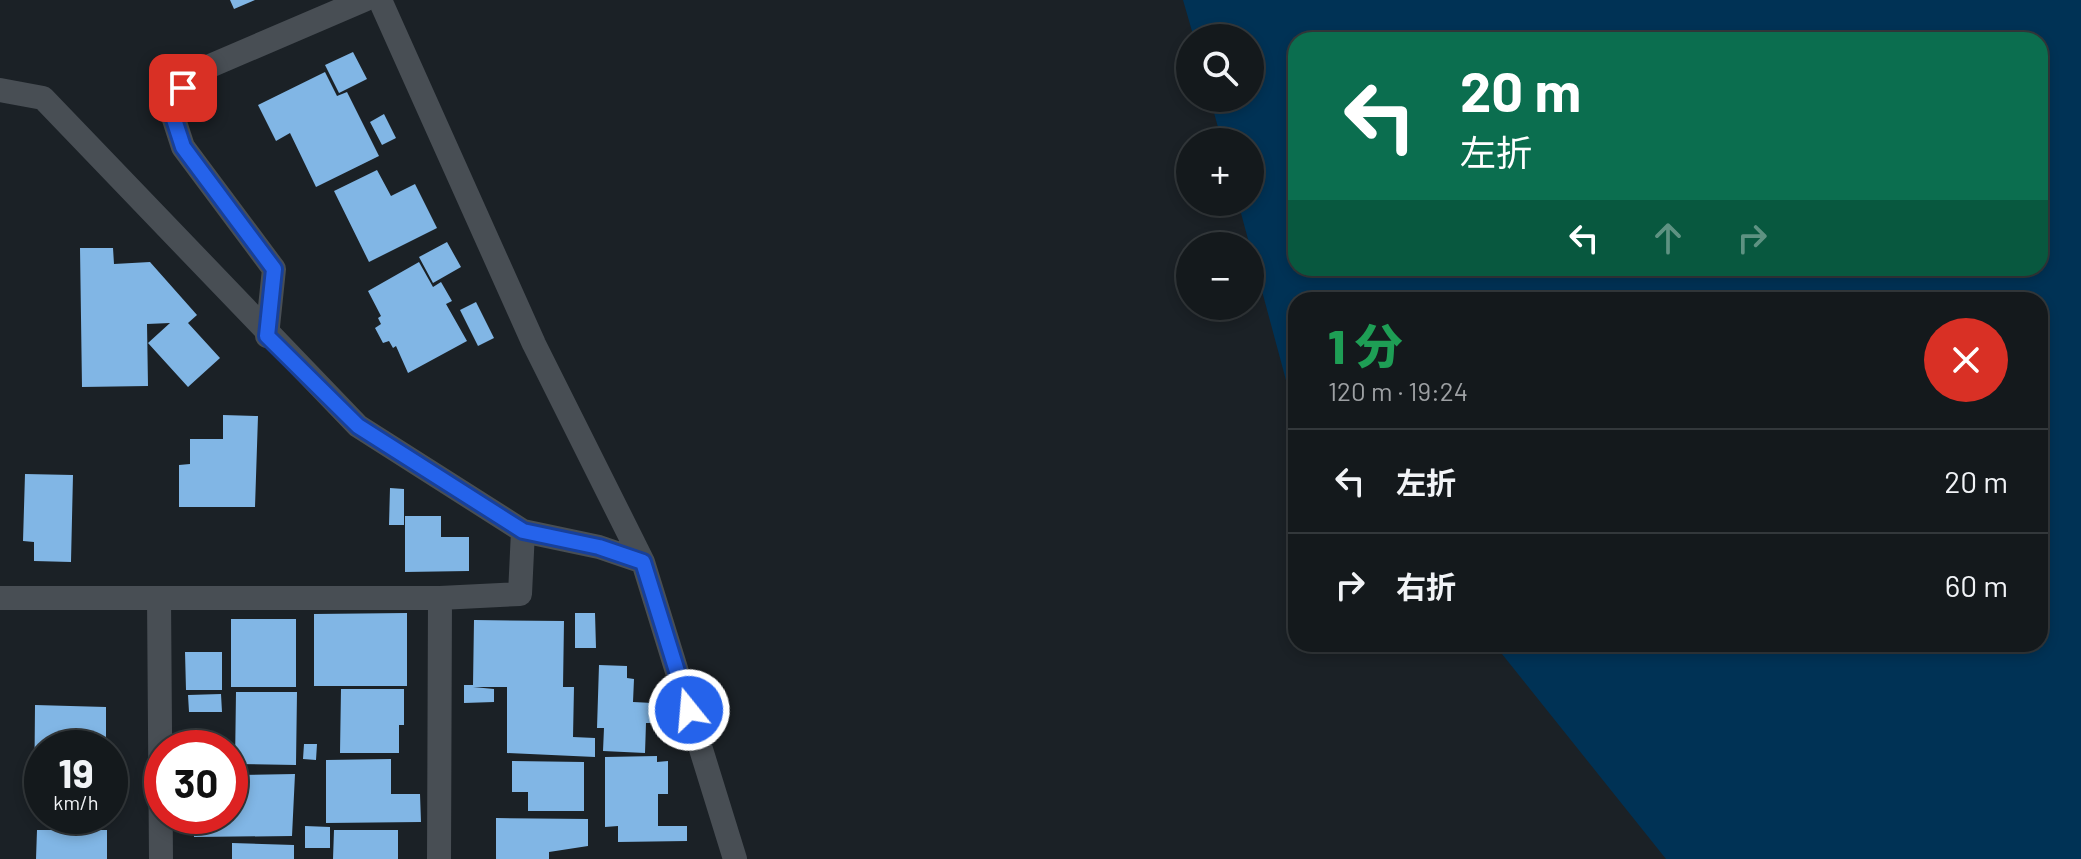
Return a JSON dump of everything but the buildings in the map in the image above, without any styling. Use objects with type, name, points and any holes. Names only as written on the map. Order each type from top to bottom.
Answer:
[{"type":"street","points":[[267,336],[274,269],[183,147],[169,104],[196,72],[364,0]]},
{"type":"street","points":[[380,0],[534,344],[643,562],[735,859]]},
{"type":"street","points":[[0,90],[43,98],[267,336],[358,426],[523,531],[599,547],[643,562]]},
{"type":"street","points":[[0,598],[440,598],[520,594],[523,531]]},
{"type":"street","points":[[159,598],[161,859]]},
{"type":"street","points":[[439,859],[440,598]]},
{"type":"shaded area","points":[[1183,0],[2081,0],[2081,859],[1666,859],[1500,652],[2048,652],[2048,292],[1288,292],[1288,385],[1264,299],[1264,232],[1246,232],[1242,216],[1264,216],[1264,128],[1218,128],[1214,112],[1264,112],[1264,24],[1190,24]]},
{"type":"route","points":[[183,88],[169,104],[183,147],[274,269],[267,336],[358,426],[523,531],[599,547],[643,562],[689,710]]}]
